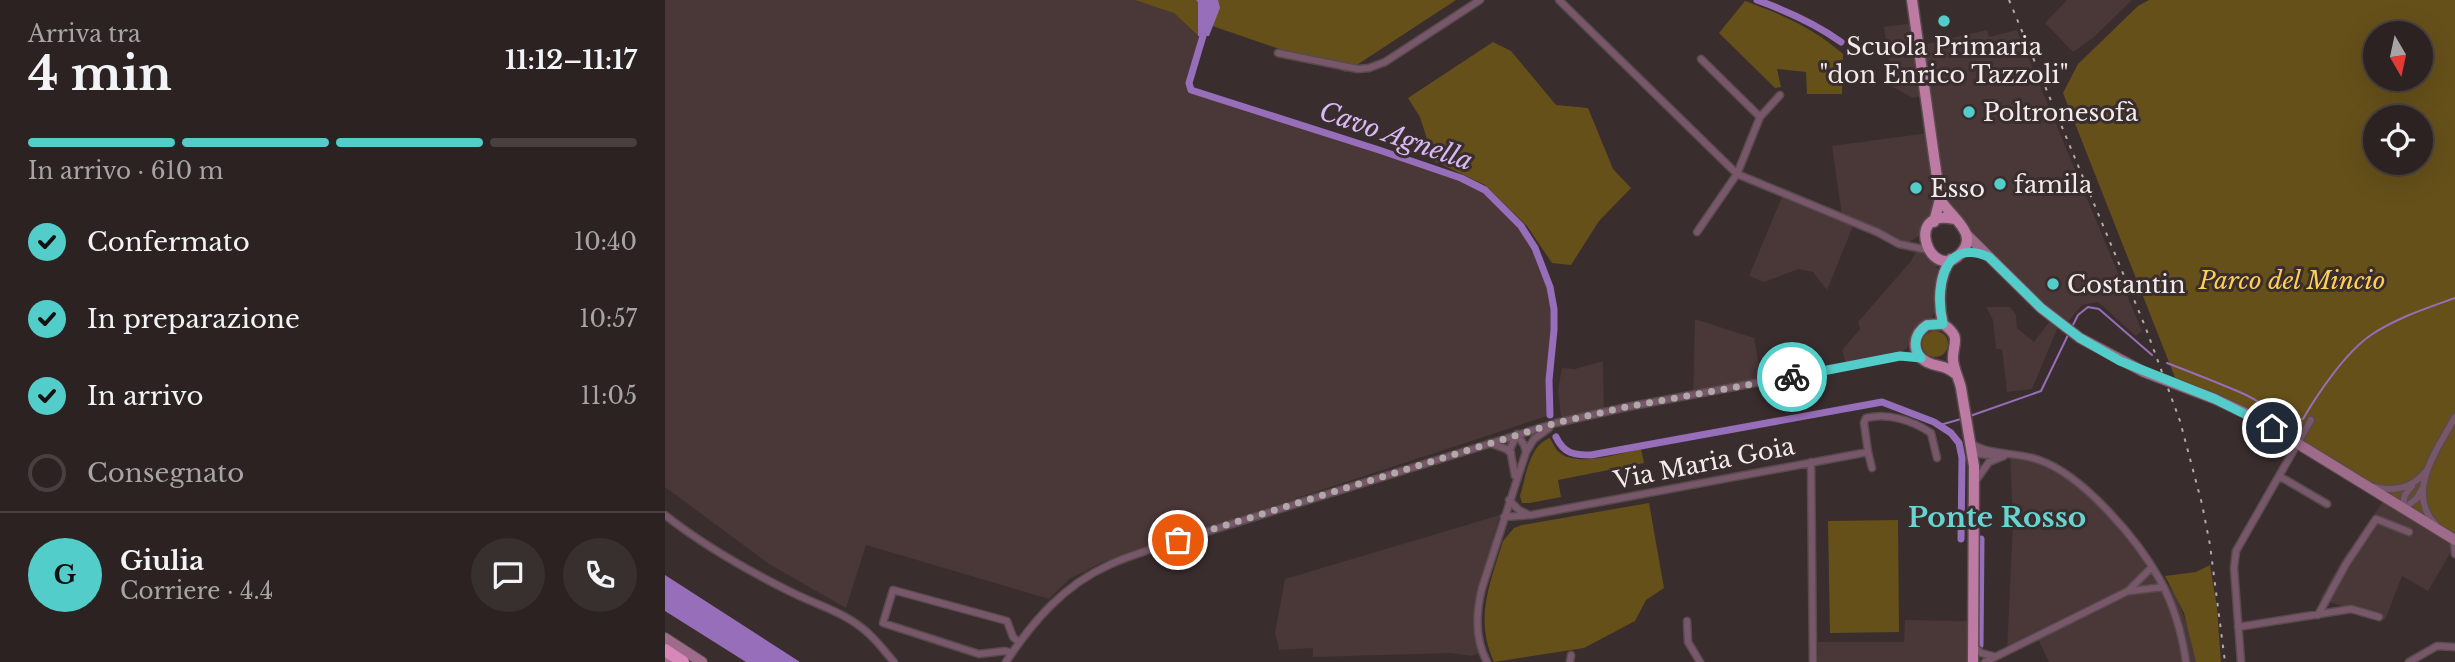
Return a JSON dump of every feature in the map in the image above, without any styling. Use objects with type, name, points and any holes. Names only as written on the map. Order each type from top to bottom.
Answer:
[{"type":"highway","points":[[665,650],[683,662]]},
{"type":"main road","points":[[1912,0],[1940,200],[1934,222],[1926,232],[1925,239],[1928,250],[1937,258],[1943,274],[1940,307],[1943,324],[1955,336],[1953,354],[1972,447],[1975,485],[1973,662]]},
{"type":"main road","points":[[1940,200],[1954,219],[1965,228],[1967,235],[1966,246],[1943,274]]},
{"type":"main road","points":[[1934,222],[1954,219]]},
{"type":"main road","points":[[1967,235],[2041,308],[2077,336],[2144,372],[2256,418],[2455,540]]},
{"type":"main road","points":[[1937,258],[1975,253],[1989,257]]},
{"type":"main road","points":[[1930,324],[1940,307]]},
{"type":"main road","points":[[1943,324],[1930,324],[1921,329],[1916,349],[1925,361],[1938,364],[1957,375]]},
{"type":"main road","points":[[1938,364],[1953,354]]},
{"type":"main road","points":[[665,638],[702,662]]},
{"type":"street","points":[[1278,53],[1358,69],[1369,68],[1385,62],[1480,0]]},
{"type":"street","points":[[1559,0],[1737,174],[1877,232],[1899,244],[1928,250]]},
{"type":"street","points":[[1701,59],[1760,117]]},
{"type":"street","points":[[1697,232],[1737,174],[1760,117],[1780,95]]},
{"type":"street","points":[[1908,245],[1926,232]]},
{"type":"street","points":[[1900,356],[1916,341]]},
{"type":"street","points":[[1006,662],[1037,618],[1061,596],[1108,565],[1196,535],[1556,423],[1626,407],[1900,356],[1921,358]]},
{"type":"street","points":[[1872,468],[1865,418],[1896,417],[1931,433],[1937,458]]},
{"type":"street","points":[[2404,508],[2412,503],[2422,488],[2429,467],[2455,417]]},
{"type":"street","points":[[2241,662],[2234,568],[2236,551],[2311,420]]},
{"type":"street","points":[[1487,662],[1479,636],[1478,606],[1525,452],[1538,435],[1556,423]]},
{"type":"street","points":[[1517,434],[1525,452]]},
{"type":"street","points":[[1516,478],[1511,453],[1517,434]]},
{"type":"street","points":[[1488,442],[1511,453]]},
{"type":"street","points":[[1972,447],[2006,456],[2039,460],[2061,470],[2082,485],[2123,529],[2164,587],[2183,638],[2186,662]]},
{"type":"street","name":"Via Maria Goia","points":[[1504,517],[1531,515],[1868,452]]},
{"type":"street","points":[[1975,485],[1983,467],[1993,459],[2006,456]]},
{"type":"street","points":[[1811,462],[1813,662]]},
{"type":"street","points":[[2404,508],[2405,495],[2429,467]]},
{"type":"street","points":[[2279,476],[2327,504]]},
{"type":"street","points":[[2366,485],[2392,490],[2415,482]]},
{"type":"street","points":[[2422,488],[2422,501],[2428,516],[2445,533]]},
{"type":"street","points":[[1509,500],[1519,510],[1531,515]]},
{"type":"street","points":[[665,515],[745,568],[791,593],[836,611],[868,633],[894,662]]},
{"type":"street","points":[[2318,614],[2346,564],[2376,519],[2409,532]]},
{"type":"street","points":[[2455,540],[2455,554]]},
{"type":"street","points":[[2128,592],[2152,567]]},
{"type":"street","points":[[1985,662],[2128,592],[2164,587]]},
{"type":"street","points":[[1011,653],[1005,651],[979,658],[883,623],[893,590],[1007,621],[1013,637],[1019,642]]},
{"type":"street","points":[[2238,627],[2351,609],[2379,617]]},
{"type":"street","points":[[1688,621],[1688,642],[1700,662]]},
{"type":"street","points":[[1973,645],[1981,653],[1995,656]]},
{"type":"street","points":[[2409,662],[2437,646],[2455,648]]},
{"type":"shaded area","points":[[665,0],[1135,0],[1173,12],[1197,36],[1203,36],[1189,83],[1191,90],[1461,178],[1485,190],[1521,226],[1543,267],[1554,309],[1549,380],[1550,415],[1103,562],[1069,579],[1049,599],[866,545],[846,608],[769,564],[665,487]]},
{"type":"shaded area","points":[[1196,0],[1218,0],[1220,8],[1209,36],[1198,36]]},
{"type":"shaded area","points":[[2067,0],[2132,0],[2093,38],[2073,52],[2045,23]]},
{"type":"shaded area","points":[[1913,23],[1922,96],[1913,98],[1893,87],[1884,27]]},
{"type":"shaded area","points":[[1987,30],[1989,37],[2017,30],[2142,331],[2136,336],[2098,302],[2082,305],[2066,324],[2043,306],[1990,255],[1942,200],[1922,45]]},
{"type":"shaded area","points":[[1928,133],[1938,199],[1924,231],[1919,236],[1907,243],[1899,242],[1842,216],[1832,146]]},
{"type":"shaded area","points":[[1782,197],[1853,226],[1827,290],[1813,272],[1798,269],[1764,282],[1749,276]]},
{"type":"shaded area","points":[[1917,250],[1934,260],[1940,275],[1937,306],[1932,318],[1907,348],[1898,354],[1846,365],[1842,350],[1860,329],[1858,322],[1911,261]]},
{"type":"shaded area","points":[[1986,307],[2010,307],[2016,315],[2017,328],[2034,342],[2049,322],[2058,327],[2032,389],[2007,392],[2002,349],[1996,349],[1993,320]]},
{"type":"shaded area","points":[[1695,319],[1754,338],[1763,386],[1693,398]]},
{"type":"shaded area","points":[[1603,361],[1604,415],[1562,425],[1558,390],[1562,368],[1575,369]]},
{"type":"shaded area","points":[[2010,451],[2039,456],[2063,468],[2087,484],[2128,527],[2176,596],[2192,637],[2196,662],[2049,662],[2037,637],[2007,651],[2013,523]]},
{"type":"shaded area","points":[[2384,500],[2455,545],[2428,591],[2402,576],[2385,620],[2320,599],[2341,562]]},
{"type":"shaded area","points":[[1500,515],[1476,602],[1475,628],[1480,653],[1471,656],[1451,653],[1313,657],[1313,648],[1279,650],[1275,633],[1285,579]]},
{"type":"shaded area","points":[[665,575],[800,662],[746,662],[665,611]]},
{"type":"shaded area","points":[[1905,620],[1971,621],[1971,662],[1818,662],[1818,642],[1904,642]]},
{"type":"green space","points":[[1135,0],[1456,0],[1346,72],[1198,21],[1198,36],[1174,13]]},
{"type":"green space","name":"Parco del Mincio","points":[[2149,0],[2455,0],[2455,540],[2272,428],[2178,385],[2063,93],[2078,64],[2138,6]]},
{"type":"green space","points":[[1745,1],[1797,23],[1843,54],[1842,94],[1807,94],[1806,72],[1777,69],[1781,87],[1775,88],[1719,33]]},
{"type":"green space","points":[[1493,42],[1511,51],[1556,105],[1588,108],[1613,169],[1631,188],[1599,221],[1571,265],[1552,263],[1527,226],[1485,185],[1434,161],[1420,117],[1408,98]]},
{"type":"green space","points":[[1935,331],[1944,335],[1948,344],[1944,353],[1935,357],[1926,353],[1922,344],[1926,335]]},
{"type":"green space","points":[[1550,438],[1558,451],[1567,457],[1599,458],[1641,449],[1644,463],[1558,480],[1561,497],[1522,503],[1520,496],[1529,462],[1537,447]]},
{"type":"green space","points":[[1649,503],[1664,588],[1646,600],[1635,621],[1584,648],[1494,662],[1485,631],[1486,601],[1503,541],[1514,528]]},
{"type":"green space","points":[[1898,520],[1899,632],[1830,633],[1828,521]]},
{"type":"green space","points":[[2210,565],[2217,608],[2221,662],[2196,662],[2184,613],[2165,576],[2196,572]]},
{"type":"waterway","points":[[1757,0],[1801,18],[1841,42]]},
{"type":"waterway","name":"Cavo Agnella","points":[[1203,36],[1189,83],[1191,90],[1461,178],[1485,190],[1521,226],[1535,248],[1550,287],[1554,309],[1549,380],[1550,415]]},
{"type":"waterway","points":[[2167,363],[2244,394],[2280,415],[2303,419],[2333,374],[2362,342],[2401,318],[2455,298]]},
{"type":"waterway","points":[[2072,327],[2078,315],[2088,307],[2099,309],[2152,355]]},
{"type":"waterway","points":[[1970,416],[2041,391],[2068,335]]},
{"type":"waterway","name":"Cavo Agnella","points":[[1556,437],[1562,447],[1570,452],[1591,455],[1882,402],[1934,422],[1951,433],[1959,443],[1962,458],[1961,539]]},
{"type":"waterway","points":[[1940,425],[1961,419]]},
{"type":"waterway","name":"Cavo Agnella","points":[[1980,645],[1981,539]]},
{"type":"railway","points":[[2009,0],[2145,326],[2180,421],[2210,545],[2225,662]]},
{"type":"way so far","points":[[1178,540],[1556,423],[1626,407],[1792,377]]},
{"type":"place","name":"Scuola Primaria \"don Enrico Tazzoli\"","points":[[1944,21]]},
{"type":"place","name":"Poltronesofà","points":[[1969,112]]},
{"type":"place","name":"famila","points":[[2000,184]]},
{"type":"place","name":"Esso","points":[[1916,188]]},
{"type":"place","name":"Costantin","points":[[2053,284]]},
{"type":"district","name":"Ponte Rosso","points":[[1997,517]]},
{"type":"route","points":[[1792,377],[1900,356],[1921,358],[1916,349],[1917,335],[1927,325],[1943,324],[1940,307],[1943,274],[1947,264],[1960,255],[1975,253],[1989,257],[2041,308],[2080,338],[2120,361],[2215,399],[2272,428]]}]
